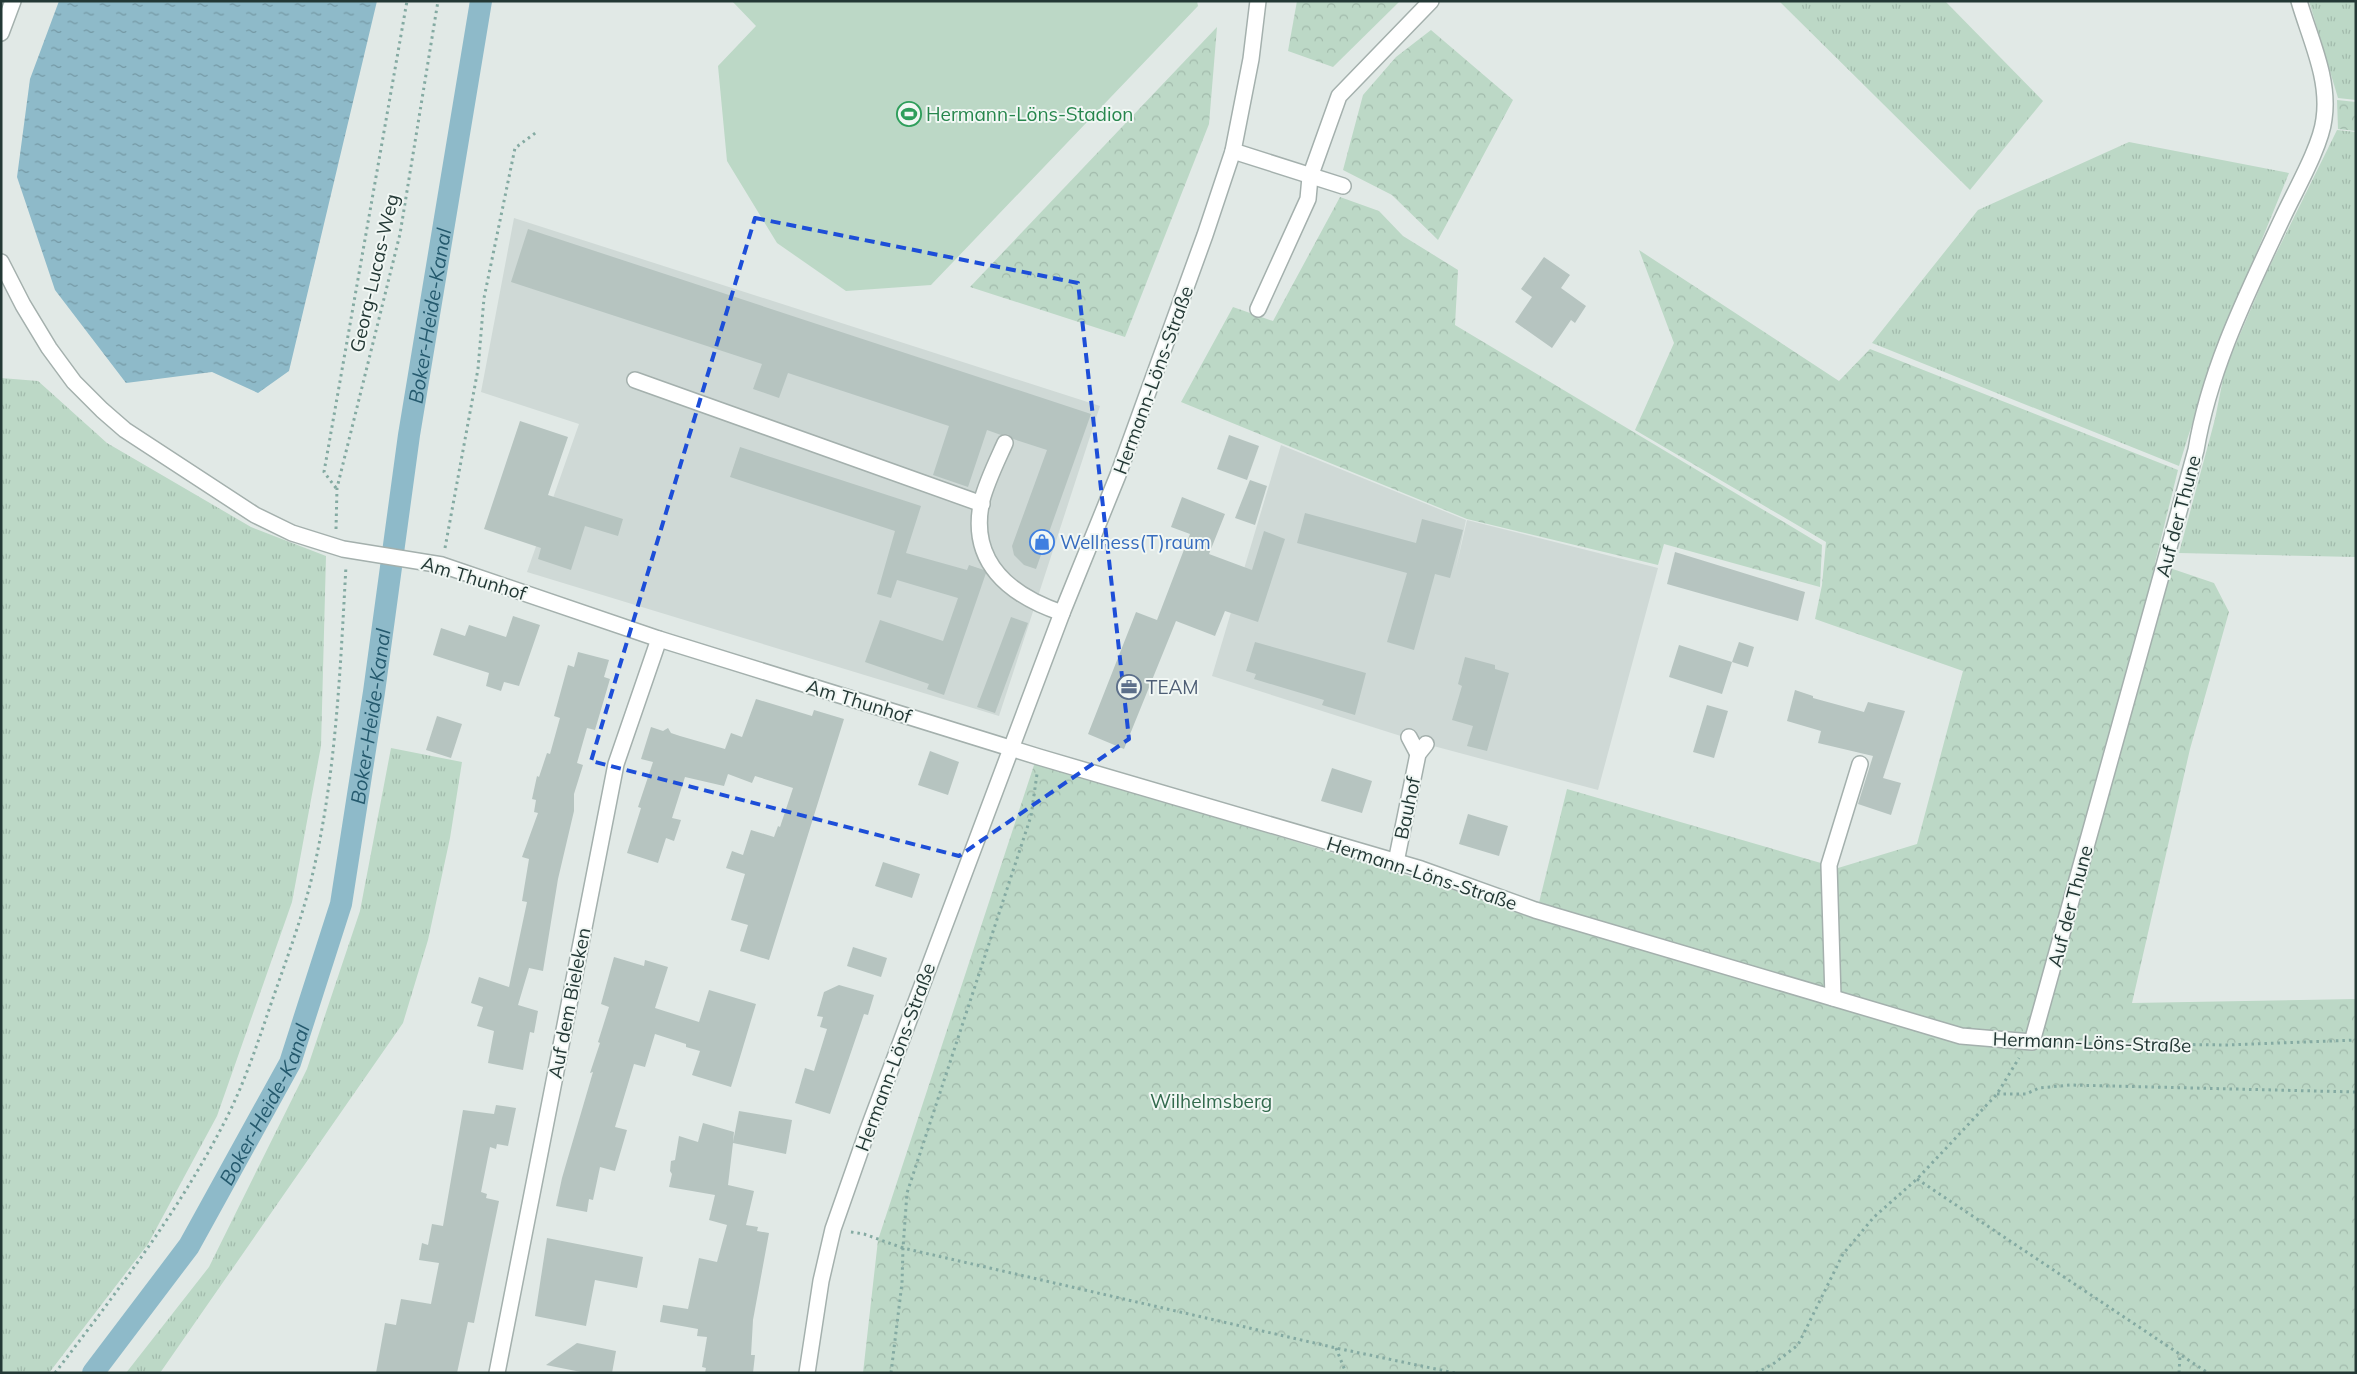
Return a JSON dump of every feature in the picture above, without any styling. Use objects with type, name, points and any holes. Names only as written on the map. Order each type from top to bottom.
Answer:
[{"type":"street","points":[[1,33],[13,1]]},
{"type":"street","name":"Hermann-Löns-Straße","points":[[807,1373],[821,1281],[833,1229],[1062,613],[1118,475],[1205,235],[1233,151],[1251,59],[1258,1]]},
{"type":"street","points":[[1258,308],[1308,198],[1310,177],[1339,96],[1431,1]]},
{"type":"street","name":"Auf der Thune","points":[[2026,1042],[2196,450],[2202,414],[2218,363],[2239,312],[2312,156],[2324,119],[2324,94],[2320,66],[2297,4]]},
{"type":"street","points":[[1233,151],[1342,186]]},
{"type":"street","name":"Am Thunhof","points":[[1,262],[23,305],[74,382],[125,430],[255,515],[292,533],[343,549],[438,564],[659,638],[1012,749]]},
{"type":"street","points":[[635,380],[982,504]]},
{"type":"street","points":[[1005,443],[982,504],[979,522],[980,542],[990,564],[1007,586],[1062,613]]},
{"type":"street","name":"Auf dem Bieleken","points":[[497,1373],[616,764],[659,638]]},
{"type":"street","name":"Bauhof","points":[[1396,862],[1422,749],[1409,737]]},
{"type":"street","name":"Hermann-Löns-Straße","points":[[1012,749],[1396,862],[1534,910],[1961,1036],[2026,1042]]},
{"type":"street","points":[[1833,998],[1829,865],[1860,764]]},
{"type":"path","points":[[337,488],[324,472],[408,1]]},
{"type":"path","name":"Georg-Lucas-Weg","points":[[55,1373],[161,1230],[230,1111],[249,1069],[310,885],[332,766],[339,705],[346,564],[336,531],[337,488],[400,234],[438,1]]},
{"type":"path","points":[[438,564],[478,369],[484,298],[515,148],[538,131]]},
{"type":"path","points":[[891,1373],[902,1283],[908,1194],[1031,816],[1039,758]]},
{"type":"path","name":"Hermann-Löns-Straße","points":[[2026,1042],[2227,1046],[2356,1040]]},
{"type":"path","points":[[1756,1373],[1773,1364],[1798,1345],[1843,1254],[1874,1217],[1916,1179],[1997,1094],[2020,1056],[2026,1042]]},
{"type":"path","points":[[1997,1094],[2026,1094],[2040,1088],[2070,1085],[2356,1092]]},
{"type":"path","points":[[1916,1179],[2208,1373]]},
{"type":"path","points":[[833,1229],[864,1234],[903,1248],[1336,1348],[1455,1373]]},
{"type":"path","points":[[1336,1348],[1346,1373]]},
{"type":"path","points":[[2179,1373],[2180,1354]]},
{"type":"highlighted area","points":[[755,218],[1078,283],[1129,739],[959,856],[591,761]]},
{"type":"shaded area","points":[[514,218],[1100,406],[999,716],[527,572],[579,424],[481,392]]},
{"type":"shaded area","points":[[1281,445],[1466,520],[1455,572],[1467,520],[1658,568],[1598,790],[1426,744],[1212,676]]},
{"type":"green space","name":"Hermann-Löns-Stadion","points":[[732,1],[1197,1],[1198,6],[931,285],[846,291],[777,243],[727,161],[718,66],[756,26]]},
{"type":"green space","points":[[1297,1],[1400,1],[1333,67],[1288,51]]},
{"type":"green space","points":[[1779,1],[1945,1],[2043,101],[1970,190]]},
{"type":"green space","points":[[2309,1],[2356,1],[2356,100],[2338,98]]},
{"type":"green space","points":[[1217,27],[1209,124],[1125,337],[970,287]]},
{"type":"green space","points":[[1431,30],[1513,100],[1438,240],[1392,195],[1343,170],[1363,95],[1396,57]]},
{"type":"green space","points":[[2337,100],[2356,102],[2356,131],[2338,129]]},
{"type":"green space","points":[[2337,130],[2356,132],[2356,557],[2179,553],[2215,419],[2225,369],[2266,274]]},
{"type":"green space","points":[[2129,142],[2289,173],[2203,392],[2179,466],[1872,343],[1978,210]]},
{"type":"green space","points":[[1340,197],[1379,211],[1403,236],[1458,270],[1455,325],[1822,545],[1820,587],[1664,544],[1658,565],[1467,519],[1181,402],[1233,307],[1273,321]]},
{"type":"green space","name":"Wilhelmsberg","points":[[1639,250],[1839,381],[1870,349],[2178,470],[2155,563],[2214,583],[2229,612],[2190,749],[2132,1003],[2356,999],[2356,1373],[863,1373],[878,1240],[1035,762],[1536,915],[1567,789],[1838,868],[1917,844],[1963,671],[1815,619],[1822,585],[1826,542],[1635,430],[1674,343]]},
{"type":"green space","points":[[1,378],[38,381],[107,443],[251,527],[326,556],[321,746],[292,902],[217,1116],[148,1244],[49,1373],[1,1373]]},
{"type":"green space","points":[[391,748],[462,762],[450,838],[428,940],[403,1023],[160,1373],[126,1373],[209,1267],[307,1069],[360,911]]},
{"type":"water","points":[[59,1],[377,1],[289,371],[258,393],[212,372],[126,383],[55,290],[17,177],[30,79]]},
{"type":"building","points":[[528,229],[1091,414],[1036,569],[1024,565],[1014,555],[1012,546],[1047,450],[1013,439],[1008,434],[1001,435],[987,430],[968,487],[933,475],[949,426],[788,373],[779,398],[753,389],[762,364],[511,282]]},
{"type":"building","points":[[1544,257],[1570,275],[1561,288],[1586,306],[1575,323],[1571,320],[1552,348],[1515,322],[1532,297],[1521,289]]},
{"type":"building","points":[[520,421],[568,437],[548,495],[623,519],[618,536],[585,526],[571,570],[538,559],[541,548],[484,529]]},
{"type":"building","points":[[1229,435],[1259,446],[1247,480],[1217,469]]},
{"type":"building","points":[[740,447],[921,506],[906,553],[967,570],[969,565],[984,570],[986,573],[944,695],[927,689],[929,684],[865,662],[880,620],[943,641],[958,598],[897,580],[891,598],[877,594],[895,531],[730,477]]},
{"type":"building","points":[[1250,480],[1267,486],[1255,525],[1235,518]]},
{"type":"building","points":[[1182,497],[1225,514],[1209,554],[1252,570],[1264,531],[1285,539],[1258,622],[1225,611],[1215,636],[1176,621],[1124,749],[1088,734],[1136,612],[1157,620],[1190,534],[1171,527]]},
{"type":"building","points":[[1305,513],[1416,543],[1422,519],[1463,530],[1450,578],[1435,574],[1414,650],[1387,642],[1407,573],[1297,543]]},
{"type":"building","points":[[1675,552],[1805,592],[1798,621],[1667,584]]},
{"type":"building","points":[[513,616],[540,625],[519,686],[504,682],[501,691],[486,686],[489,673],[433,655],[441,628],[465,636],[469,625],[506,637]]},
{"type":"building","points":[[1011,617],[1028,623],[995,713],[977,707]]},
{"type":"building","points":[[1255,642],[1366,673],[1355,715],[1322,705],[1324,700],[1254,679],[1256,674],[1246,671]]},
{"type":"building","points":[[1739,642],[1754,647],[1748,667],[1732,662]]},
{"type":"building","points":[[1679,645],[1732,662],[1722,694],[1669,677]]},
{"type":"building","points":[[578,652],[609,660],[604,677],[610,679],[595,730],[587,728],[577,763],[583,765],[574,794],[574,811],[558,879],[543,971],[529,968],[518,1005],[538,1011],[534,1033],[530,1032],[523,1070],[488,1063],[494,1031],[477,1026],[483,1007],[471,1003],[479,977],[509,987],[527,902],[522,901],[529,859],[522,857],[538,813],[534,812],[536,800],[532,799],[537,776],[539,777],[547,753],[550,754],[560,718],[554,716],[568,665],[574,667]]},
{"type":"building","points":[[1465,657],[1495,665],[1495,669],[1509,673],[1487,751],[1467,746],[1473,726],[1452,720],[1462,686],[1458,684]]},
{"type":"building","points":[[1795,690],[1813,696],[1813,698],[1864,712],[1868,702],[1905,711],[1883,778],[1901,783],[1891,815],[1858,804],[1873,756],[1818,743],[1821,731],[1787,721]]},
{"type":"building","points":[[756,699],[812,716],[814,710],[844,719],[769,960],[740,951],[748,925],[731,920],[745,874],[726,868],[732,851],[743,855],[751,830],[774,837],[778,826],[780,827],[793,788],[755,776],[752,783],[728,774],[724,786],[685,777],[672,818],[681,820],[674,841],[666,838],[658,863],[627,853],[641,808],[638,807],[653,762],[641,759],[651,727],[663,731],[668,728],[671,733],[725,749],[731,733],[742,737]]},
{"type":"building","points":[[1707,705],[1728,711],[1714,758],[1693,752]]},
{"type":"building","points":[[437,716],[462,724],[451,758],[426,750]]},
{"type":"building","points":[[930,751],[959,762],[948,795],[918,785]]},
{"type":"building","points":[[1332,768],[1372,781],[1362,813],[1321,801]]},
{"type":"building","points":[[1468,814],[1508,826],[1499,856],[1459,844]]},
{"type":"building","points":[[883,862],[920,874],[912,898],[875,886]]},
{"type":"building","points":[[853,947],[887,958],[881,977],[847,966]]},
{"type":"building","points":[[614,957],[644,966],[645,960],[668,967],[655,1008],[699,1022],[709,990],[756,1004],[731,1087],[692,1075],[700,1051],[686,1047],[686,1044],[655,1034],[645,1067],[634,1064],[615,1127],[627,1130],[615,1171],[600,1167],[593,1200],[589,1199],[587,1212],[556,1206],[562,1178],[593,1072],[590,1073],[600,1043],[598,1042],[609,1007],[601,1004]]},
{"type":"building","points":[[839,985],[874,995],[868,1015],[864,1014],[830,1114],[795,1103],[805,1068],[814,1071],[827,1029],[820,1027],[823,1017],[817,1016],[824,992]]},
{"type":"building","points":[[496,1105],[516,1108],[508,1146],[497,1144],[496,1149],[490,1147],[481,1192],[487,1194],[486,1198],[499,1201],[474,1323],[468,1322],[457,1373],[376,1373],[385,1323],[396,1325],[401,1299],[431,1304],[439,1263],[419,1260],[422,1243],[428,1245],[432,1224],[443,1226],[463,1110],[494,1114]]},
{"type":"building","points":[[739,1111],[792,1120],[786,1154],[733,1143],[728,1185],[754,1191],[746,1225],[758,1227],[757,1231],[769,1233],[753,1320],[751,1355],[755,1355],[753,1373],[705,1373],[706,1368],[702,1367],[707,1337],[697,1336],[698,1329],[660,1322],[663,1305],[688,1309],[699,1258],[717,1262],[727,1225],[709,1220],[715,1195],[669,1187],[672,1174],[670,1171],[671,1161],[675,1160],[679,1136],[698,1142],[703,1123],[734,1132],[733,1142]]},
{"type":"building","points":[[547,1238],[643,1257],[637,1288],[595,1280],[586,1326],[535,1316]]},
{"type":"building","points":[[577,1343],[616,1351],[612,1373],[586,1373],[546,1365]]},
{"type":"waterway","name":"Boker-Heide-Kanal","points":[[93,1373],[189,1246],[290,1063],[341,904],[374,692],[409,435],[481,1]]},
{"type":"place","name":"Hermann-Löns-Stadion","points":[[909,114]]},
{"type":"place","name":"Wellness(T)raum","points":[[1042,542]]},
{"type":"place","name":"TEAM","points":[[1129,687]]}]
